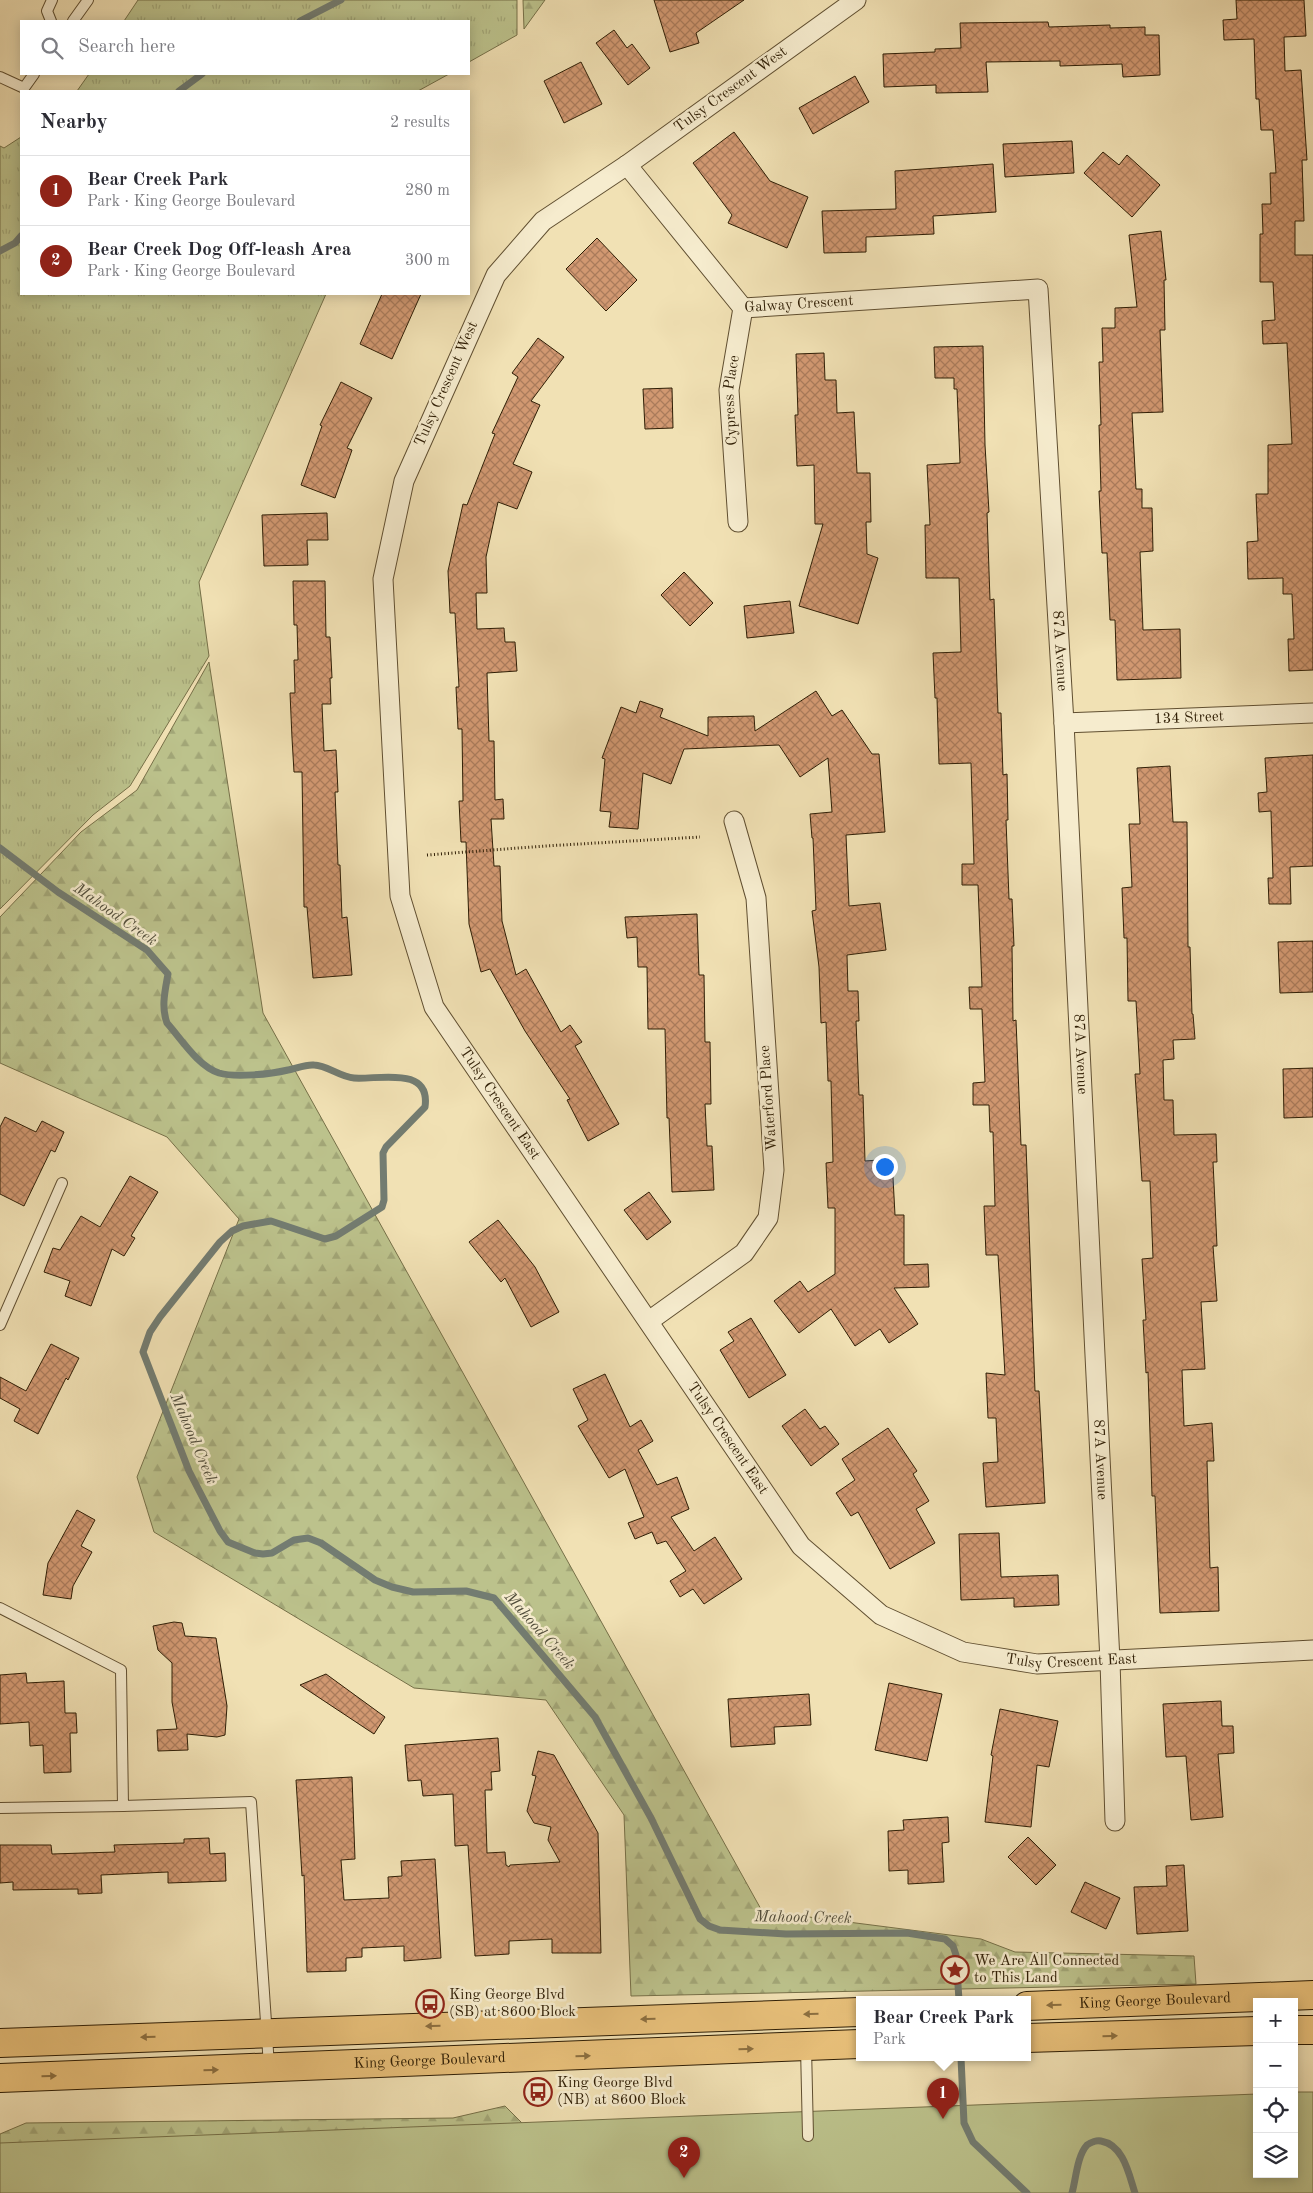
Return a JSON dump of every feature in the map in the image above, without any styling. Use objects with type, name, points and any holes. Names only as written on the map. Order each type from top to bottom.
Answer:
[{"type":"main road","name":"King George Boulevard","points":[[1031,2006],[1313,1995]]},
{"type":"main road","name":"King George Boulevard","points":[[0,2078],[269,2068],[856,2012]]},
{"type":"main road","points":[[1298,2030],[1313,2030]]},
{"type":"main road","points":[[1031,2038],[1253,2031]]},
{"type":"main road","name":"King George Boulevard","points":[[0,2043],[268,2033],[806,2046],[856,2044]]},
{"type":"street","name":"Tulsy Crescent West","points":[[398,856],[383,578],[404,481],[496,275],[543,221],[627,165],[856,0]]},
{"type":"street","name":"Galway Crescent","points":[[627,165],[743,308],[1038,289]]},
{"type":"street","name":"87A Avenue","points":[[1038,289],[1064,723],[1110,1661],[1115,1822]]},
{"type":"street","name":"Cypress Place","points":[[738,522],[729,390],[743,308]]},
{"type":"street","name":"134 Street","points":[[1064,723],[1313,713]]},
{"type":"street","name":"Waterford Place","points":[[649,1321],[744,1253],[768,1218],[774,1170],[756,898],[734,821]]},
{"type":"street","name":"Tulsy Crescent East","points":[[398,856],[400,896],[434,1008],[801,1546],[880,1615],[964,1652],[1037,1664],[1313,1650]]},
{"type":"lane","points":[[51,20],[47,11],[52,0]]},
{"type":"lane","points":[[74,20],[88,0]]},
{"type":"lane","points":[[0,77],[24,88],[33,75]]},
{"type":"lane","points":[[0,1325],[62,1183]]},
{"type":"lane","points":[[0,1608],[121,1670],[123,1806]]},
{"type":"lane","points":[[0,1808],[251,1802],[269,2068]]},
{"type":"lane","points":[[806,2046],[808,2136]]},
{"type":"path","points":[[427,855],[700,837]]},
{"type":"green space","points":[[138,0],[517,0],[517,35],[470,61],[470,20],[125,20]]},
{"type":"green space","points":[[523,0],[545,0],[524,29]]},
{"type":"green space","points":[[88,75],[447,75],[420,90],[78,90]]},
{"type":"green space","points":[[20,138],[20,295],[326,295],[199,582],[209,656],[130,786],[93,815],[0,909],[0,146],[4,148]]},
{"type":"green space","points":[[209,662],[263,1013],[762,1911],[981,1939],[1015,1952],[1194,1956],[1196,1984],[631,1996],[624,1815],[546,1700],[414,1688],[154,1532],[137,1477],[239,1219],[167,1137],[0,1063],[0,917],[81,832],[137,790]]},
{"type":"green space","points":[[1298,2092],[1313,2092],[1313,2193],[0,2193],[0,2143],[1253,2094],[1253,2178],[1298,2178]]},
{"type":"green space","points":[[505,2106],[525,2126],[534,2193],[0,2193],[0,2134],[26,2123],[453,2118]]},
{"type":"building","points":[[654,0],[744,0],[696,33],[699,43],[670,52]]},
{"type":"building","points":[[1236,0],[1304,0],[1306,36],[1284,37],[1285,71],[1301,70],[1307,160],[1302,160],[1304,221],[1295,221],[1295,255],[1313,255],[1313,670],[1289,671],[1288,639],[1294,639],[1292,594],[1283,594],[1283,578],[1248,579],[1247,542],[1258,541],[1256,494],[1268,494],[1268,445],[1292,444],[1287,343],[1263,344],[1262,321],[1275,320],[1273,282],[1260,282],[1260,234],[1263,234],[1262,204],[1271,204],[1270,173],[1276,173],[1273,130],[1261,130],[1259,99],[1256,99],[1254,39],[1224,40],[1223,20],[1237,19]]},
{"type":"building","points":[[1048,22],[1049,27],[1110,25],[1110,28],[1145,27],[1145,35],[1159,35],[1160,75],[1123,77],[1122,64],[1060,66],[1060,61],[986,62],[988,92],[936,93],[936,85],[884,87],[883,54],[935,52],[935,49],[961,48],[960,23]]},
{"type":"building","points":[[614,30],[627,48],[632,44],[650,68],[628,85],[596,43]]},
{"type":"building","points":[[581,62],[602,104],[564,123],[544,81]]},
{"type":"building","points":[[855,76],[869,102],[813,134],[799,108]]},
{"type":"building","points":[[734,132],[770,181],[808,197],[787,248],[728,223],[732,215],[693,163]]},
{"type":"building","points":[[1072,141],[1074,173],[1005,177],[1003,144]]},
{"type":"building","points":[[1103,152],[1119,165],[1127,155],[1160,185],[1132,217],[1084,173]]},
{"type":"building","points":[[993,164],[996,212],[933,216],[934,234],[866,237],[866,252],[824,253],[822,211],[896,209],[895,171]]},
{"type":"building","points":[[1161,231],[1166,280],[1164,280],[1165,330],[1160,330],[1163,412],[1132,413],[1136,489],[1142,489],[1142,508],[1152,508],[1153,551],[1140,552],[1143,630],[1180,629],[1181,678],[1117,680],[1115,620],[1110,620],[1107,553],[1102,553],[1099,491],[1101,491],[1099,425],[1101,425],[1099,362],[1103,362],[1102,328],[1115,328],[1115,308],[1137,307],[1129,235]]},
{"type":"building","points":[[597,238],[637,280],[606,311],[566,269]]},
{"type":"building","points":[[382,295],[421,295],[392,359],[360,344]]},
{"type":"building","points":[[538,338],[564,357],[531,401],[540,405],[513,464],[532,472],[517,509],[498,502],[486,557],[487,593],[476,593],[477,629],[504,628],[505,642],[515,642],[517,671],[487,673],[489,741],[494,741],[495,800],[503,799],[504,819],[491,819],[494,866],[500,866],[502,921],[516,975],[526,969],[561,1032],[570,1025],[582,1042],[575,1046],[619,1124],[588,1141],[567,1100],[570,1099],[525,1031],[490,969],[481,972],[469,924],[466,842],[461,842],[459,801],[463,801],[462,729],[458,729],[456,687],[459,687],[455,613],[450,613],[448,571],[463,504],[467,505],[495,434],[492,433],[518,377],[512,373]]},
{"type":"building","points":[[983,346],[990,600],[994,599],[998,713],[1001,713],[1003,775],[1007,774],[1008,820],[1006,820],[1009,899],[1012,899],[1014,946],[1012,946],[1013,1021],[1016,1020],[1021,1145],[1026,1145],[1035,1391],[1039,1391],[1045,1503],[986,1507],[983,1463],[998,1462],[996,1418],[988,1418],[986,1373],[1005,1375],[998,1255],[986,1255],[984,1206],[995,1206],[993,1132],[990,1132],[989,1105],[973,1105],[973,1083],[985,1082],[982,1009],[970,1009],[969,987],[982,987],[978,885],[962,885],[962,864],[974,864],[971,763],[939,764],[937,698],[935,698],[933,653],[961,652],[959,578],[926,578],[925,525],[930,525],[927,465],[960,463],[957,389],[954,389],[954,378],[935,378],[934,347]]},
{"type":"building","points":[[824,353],[825,380],[836,380],[837,413],[854,412],[857,473],[870,473],[871,522],[866,522],[867,554],[878,558],[858,624],[799,606],[823,524],[815,524],[814,465],[797,466],[795,415],[798,415],[796,354]]},
{"type":"building","points":[[341,382],[372,398],[347,448],[352,450],[335,498],[301,485],[322,426],[320,425]]},
{"type":"building","points":[[672,388],[673,428],[645,429],[643,389]]},
{"type":"building","points":[[327,513],[328,540],[307,540],[308,565],[264,566],[262,515]]},
{"type":"building","points":[[684,572],[713,603],[690,626],[661,595]]},
{"type":"building","points":[[293,581],[325,581],[326,637],[330,637],[332,678],[330,678],[331,704],[322,704],[324,751],[336,750],[338,792],[335,792],[338,865],[340,865],[342,918],[347,917],[352,975],[313,978],[307,907],[304,907],[302,772],[294,772],[292,738],[290,693],[295,693],[294,660],[298,660],[297,625],[294,625]]},
{"type":"building","points":[[790,601],[794,633],[747,638],[744,606]]},
{"type":"building","points":[[816,691],[832,716],[842,710],[872,754],[879,754],[885,832],[846,835],[849,906],[880,903],[886,950],[847,955],[848,991],[858,991],[859,1021],[856,1021],[859,1095],[863,1095],[865,1161],[892,1159],[895,1215],[904,1215],[904,1265],[928,1264],[929,1287],[894,1288],[918,1324],[889,1343],[880,1329],[855,1346],[831,1309],[799,1333],[774,1301],[800,1281],[808,1292],[835,1274],[835,1208],[828,1208],[826,1163],[833,1162],[831,1081],[828,1081],[826,1022],[821,1023],[819,967],[812,911],[816,910],[810,814],[832,812],[828,758],[800,777],[779,745],[684,749],[671,784],[643,773],[638,829],[609,827],[611,812],[600,811],[605,759],[602,758],[621,707],[636,713],[640,701],[663,709],[660,717],[708,736],[708,717],[754,716],[755,731]]},
{"type":"building","points":[[1313,755],[1313,866],[1290,867],[1291,904],[1269,904],[1268,878],[1273,878],[1271,811],[1259,812],[1258,793],[1267,792],[1265,758]]},
{"type":"building","points":[[1170,766],[1173,822],[1187,822],[1188,947],[1190,947],[1192,1014],[1195,1039],[1173,1040],[1174,1059],[1163,1060],[1164,1100],[1173,1100],[1174,1135],[1216,1134],[1217,1162],[1213,1162],[1217,1246],[1213,1246],[1217,1301],[1201,1302],[1205,1369],[1182,1370],[1184,1426],[1212,1423],[1214,1461],[1207,1461],[1210,1568],[1218,1567],[1219,1611],[1160,1613],[1155,1496],[1152,1496],[1148,1372],[1146,1373],[1143,1320],[1146,1320],[1142,1259],[1153,1258],[1150,1181],[1142,1181],[1135,1074],[1140,1074],[1136,1001],[1128,1001],[1127,938],[1124,938],[1122,888],[1132,887],[1129,824],[1140,824],[1137,768]]},
{"type":"building","points":[[697,914],[699,975],[704,975],[705,1042],[710,1042],[711,1104],[705,1104],[707,1146],[712,1146],[714,1190],[672,1192],[669,1118],[667,1118],[665,1029],[648,1029],[647,967],[638,967],[637,937],[627,938],[625,917]]},
{"type":"building","points":[[1313,941],[1313,992],[1280,993],[1278,942]]},
{"type":"building","points":[[1313,1068],[1313,1117],[1284,1118],[1283,1069]]},
{"type":"building","points":[[5,1117],[36,1132],[42,1121],[64,1132],[55,1152],[51,1150],[24,1206],[0,1194],[0,1127]]},
{"type":"building","points":[[130,1176],[158,1192],[131,1236],[135,1238],[124,1256],[112,1249],[91,1306],[65,1296],[70,1281],[44,1272],[53,1248],[60,1250],[81,1216],[100,1227]]},
{"type":"building","points":[[649,1192],[671,1222],[647,1240],[624,1210]]},
{"type":"building","points":[[498,1220],[535,1267],[559,1312],[531,1327],[505,1278],[501,1282],[469,1242]]},
{"type":"building","points":[[751,1318],[786,1375],[749,1398],[720,1350],[734,1341],[728,1332]]},
{"type":"building","points":[[51,1344],[79,1358],[68,1380],[66,1378],[38,1434],[14,1421],[20,1409],[0,1398],[0,1377],[26,1391]]},
{"type":"building","points":[[605,1374],[630,1427],[641,1420],[653,1441],[638,1450],[657,1485],[677,1477],[689,1509],[671,1517],[694,1551],[715,1537],[742,1579],[704,1604],[693,1589],[680,1597],[670,1581],[686,1571],[666,1541],[657,1544],[652,1532],[635,1539],[628,1523],[644,1517],[625,1469],[609,1478],[578,1426],[588,1420],[573,1389]]},
{"type":"building","points":[[805,1409],[820,1429],[825,1426],[839,1444],[811,1466],[782,1426]]},
{"type":"building","points":[[888,1428],[917,1471],[913,1474],[929,1501],[916,1509],[935,1543],[890,1569],[858,1512],[851,1516],[836,1493],[855,1480],[842,1459]]},
{"type":"building","points":[[77,1510],[95,1520],[81,1546],[92,1552],[73,1586],[71,1599],[43,1595],[48,1563]]},
{"type":"building","points":[[999,1533],[1001,1577],[1058,1575],[1059,1605],[1014,1607],[1014,1598],[961,1600],[959,1534]]},
{"type":"building","points":[[174,1622],[182,1623],[185,1636],[216,1638],[227,1706],[225,1735],[217,1737],[187,1734],[188,1750],[158,1751],[157,1730],[177,1729],[172,1702],[172,1663],[158,1650],[153,1626]]},
{"type":"building","points":[[26,1673],[27,1683],[64,1681],[65,1713],[76,1713],[77,1733],[70,1733],[71,1772],[44,1773],[43,1745],[30,1746],[29,1722],[0,1724],[0,1675]]},
{"type":"building","points":[[326,1674],[385,1717],[374,1734],[300,1685]]},
{"type":"building","points":[[889,1683],[942,1694],[927,1761],[875,1750]]},
{"type":"building","points":[[809,1694],[811,1725],[774,1727],[775,1744],[731,1747],[728,1699]]},
{"type":"building","points":[[1221,1701],[1222,1726],[1233,1726],[1234,1753],[1218,1754],[1223,1817],[1191,1820],[1186,1756],[1166,1757],[1163,1704]]},
{"type":"building","points":[[1000,1709],[1058,1721],[1049,1767],[1037,1765],[1031,1827],[985,1822],[993,1756],[991,1755]]},
{"type":"building","points":[[498,1738],[500,1771],[491,1772],[492,1790],[485,1790],[487,1853],[505,1852],[506,1865],[509,1867],[510,1865],[560,1862],[548,1840],[551,1827],[534,1823],[527,1811],[536,1776],[532,1775],[538,1751],[554,1755],[598,1833],[601,1953],[552,1953],[552,1939],[509,1941],[509,1954],[475,1956],[468,1845],[455,1846],[453,1794],[423,1796],[421,1780],[408,1781],[405,1745]]},
{"type":"building","points":[[352,1777],[355,1859],[341,1860],[344,1900],[389,1898],[388,1877],[402,1876],[401,1861],[435,1859],[441,1958],[404,1961],[404,1946],[362,1948],[362,1957],[346,1958],[346,1971],[307,1972],[304,1875],[302,1876],[296,1780]]},
{"type":"building","points":[[948,1817],[949,1842],[942,1843],[944,1882],[908,1884],[908,1870],[889,1871],[888,1831],[904,1830],[903,1820]]},
{"type":"building","points":[[1028,1837],[1056,1865],[1036,1885],[1008,1857]]},
{"type":"building","points":[[209,1838],[210,1854],[225,1853],[226,1881],[168,1883],[168,1872],[101,1875],[102,1893],[78,1894],[78,1889],[13,1890],[13,1882],[0,1883],[0,1845],[51,1845],[52,1854],[115,1852],[114,1845],[184,1843],[184,1839]]},
{"type":"building","points":[[1184,1865],[1188,1931],[1137,1934],[1134,1887],[1167,1886],[1166,1866]]},
{"type":"building","points":[[1085,1882],[1120,1898],[1106,1929],[1071,1912]]},
{"type":"waterway","points":[[302,20],[341,0]]},
{"type":"waterway","points":[[180,90],[201,75]]},
{"type":"waterway","points":[[0,251],[15,243],[20,237]]},
{"type":"waterway","name":"Mahood Creek","points":[[0,848],[58,892],[147,950],[168,974],[164,1005],[167,1023],[197,1059],[211,1070],[226,1074],[254,1075],[311,1065],[354,1078],[389,1077],[412,1080],[420,1085],[425,1094],[425,1107],[386,1147],[383,1153],[384,1200],[382,1207],[336,1236],[325,1239],[271,1221],[243,1226],[232,1231],[220,1242],[150,1332],[143,1352],[189,1471],[220,1531],[228,1542],[255,1553],[263,1554],[272,1553],[294,1540],[308,1538],[321,1543],[375,1580],[392,1587],[413,1592],[466,1591],[494,1598],[595,1717],[651,1818],[700,1919],[709,1926],[720,1930],[786,1934],[907,1933],[945,1939],[953,1946],[956,1955],[959,1996]]},
{"type":"waterway","name":"Mahood Creek","points":[[961,2061],[964,2123],[973,2142],[1027,2193]]},
{"type":"waterway","name":"Mahood Creek","points":[[1072,2193],[1081,2155],[1087,2145],[1099,2141],[1109,2144],[1120,2154],[1128,2170],[1135,2193]]},
{"type":"place","name":"We Are All Connected to This Land","points":[[955,1970]]},
{"type":"place","name":"King George Blvd (SB) at 8600 Block","points":[[430,2004]]},
{"type":"place","name":"King George Blvd (NB) at 8600 Block","points":[[538,2092]]},
{"type":"place","name":"Bear Creek Park","points":[[943,2119]]},
{"type":"place","name":"Bear Creek Dog Off-leash Area","points":[[684,2178]]}]
